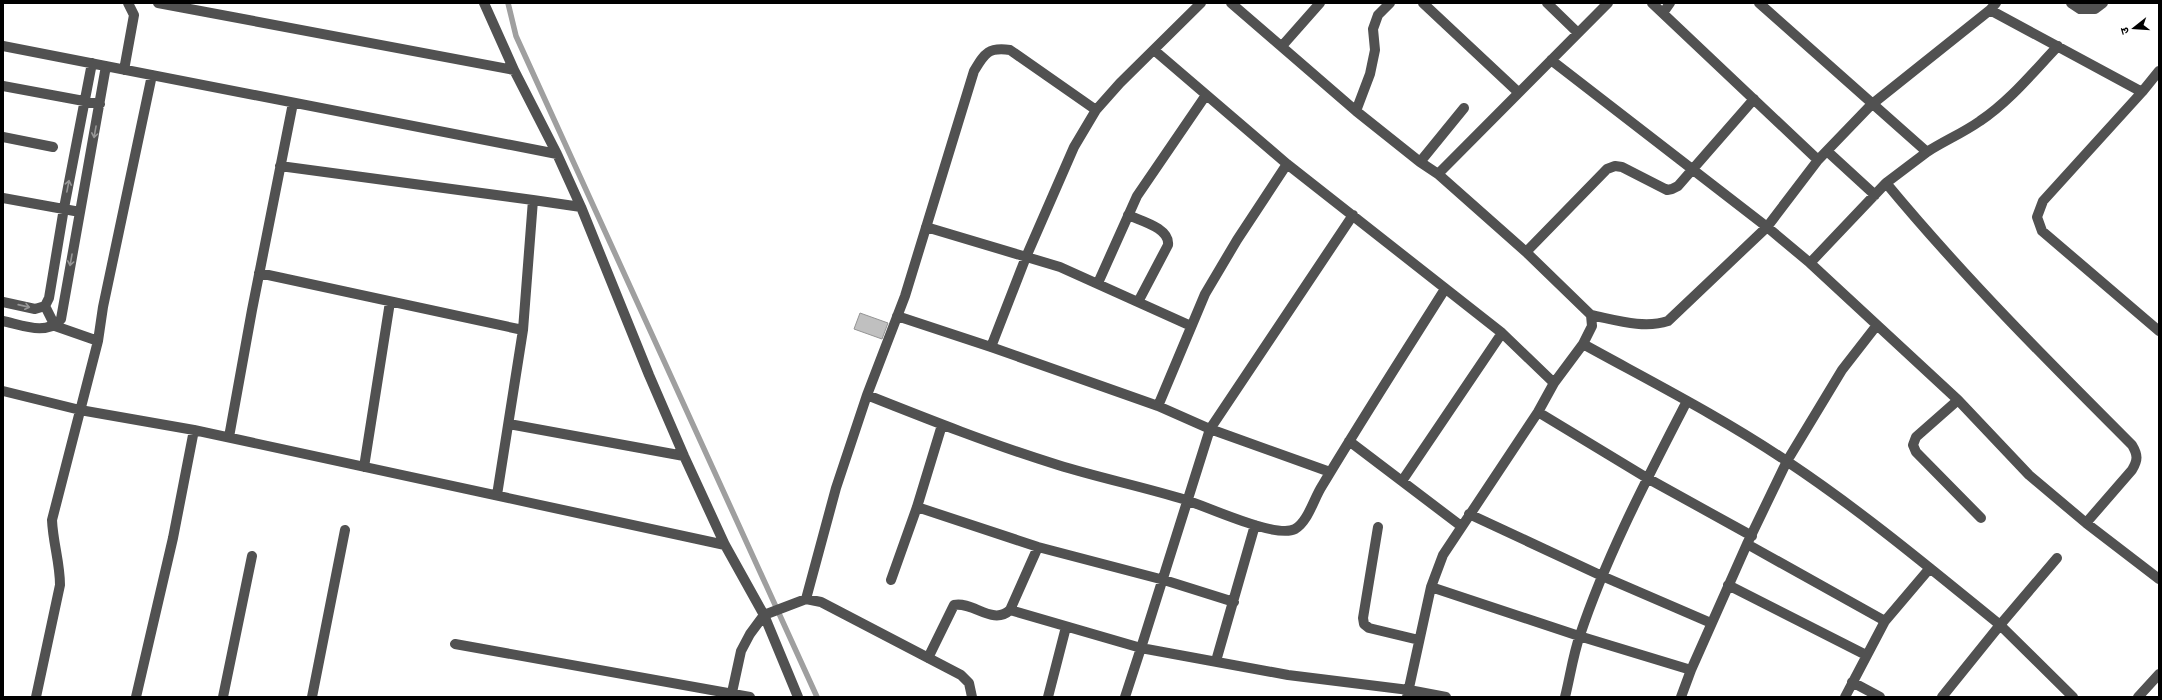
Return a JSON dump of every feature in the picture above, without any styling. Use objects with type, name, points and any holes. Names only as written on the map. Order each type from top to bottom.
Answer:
[{"type":"street","points":[[124,70],[134,15],[128,3]]},
{"type":"street","points":[[158,3],[514,70]]},
{"type":"street","points":[[484,3],[514,70],[557,154],[581,207],[649,375],[684,456],[725,545],[764,616],[798,697]]},
{"type":"street","points":[[991,347],[1026,257],[1074,147],[1096,110],[1120,83],[1201,3]]},
{"type":"street","points":[[1231,3],[1356,111],[1420,162],[1438,174],[1526,252],[1591,315],[1645,325],[1657,325],[1668,321],[1767,227],[1818,160],[1871,104],[1993,7],[2058,46],[2142,92]]},
{"type":"street","points":[[1282,46],[1320,3]]},
{"type":"street","points":[[1356,111],[1370,74],[1375,50],[1373,29],[1375,22],[1378,15],[1390,3]]},
{"type":"street","points":[[1423,3],[1518,92]]},
{"type":"street","points":[[1547,3],[1578,33]]},
{"type":"street","points":[[1438,174],[1608,3]]},
{"type":"street","points":[[1652,3],[1818,160]]},
{"type":"street","points":[[1663,13],[1670,3]]},
{"type":"street","points":[[1759,3],[1871,104],[1927,152]]},
{"type":"street","points":[[2071,3],[2080,9],[2095,9],[2103,3]]},
{"type":"street","points":[[3,46],[557,154]]},
{"type":"street","points":[[1810,263],[1886,183],[1945,140],[1980,121],[2013,93],[2058,46]]},
{"type":"street","points":[[802,600],[836,488],[867,395],[897,316],[926,227],[974,71],[984,55],[996,48],[1010,50],[1096,110]]},
{"type":"street","points":[[1154,50],[1287,164],[1502,333],[1554,382]]},
{"type":"street","points":[[1551,60],[1693,169],[1810,263],[1958,400],[2029,475],[2086,523],[2159,579]]},
{"type":"street","points":[[3,302],[35,309],[44,306],[49,298],[64,208],[92,63]]},
{"type":"street","points":[[55,326],[61,319],[106,66]]},
{"type":"street","points":[[2159,71],[2142,92],[2043,201],[2037,217],[2042,231],[2159,331]]},
{"type":"street","points":[[36,697],[60,585],[60,570],[53,542],[52,520],[98,341],[103,307],[152,75]]},
{"type":"street","points":[[3,86],[100,104]]},
{"type":"street","points":[[1098,283],[1137,196],[1206,94]]},
{"type":"street","points":[[1526,252],[1607,169],[1615,166],[1622,167],[1667,190],[1678,186],[1754,99]]},
{"type":"street","points":[[229,437],[259,274],[293,103]]},
{"type":"street","points":[[1420,162],[1464,108]]},
{"type":"street","points":[[3,137],[53,147]]},
{"type":"street","points":[[1827,151],[1875,195]]},
{"type":"street","points":[[1158,406],[1209,287],[1287,164]]},
{"type":"street","points":[[280,166],[581,207]]},
{"type":"street","points":[[1886,183],[1927,233],[2010,323],[2135,449],[2138,461],[2086,523]]},
{"type":"street","points":[[3,198],[80,212]]},
{"type":"street","points":[[497,495],[523,330],[533,200]]},
{"type":"street","points":[[1128,215],[1164,232],[1169,239],[1168,245],[1138,302]]},
{"type":"street","points":[[1125,697],[1164,580],[1186,500],[1210,429],[1353,215]]},
{"type":"street","points":[[926,227],[1060,267],[1191,326]]},
{"type":"street","points":[[259,274],[523,330]]},
{"type":"street","points":[[867,395],[996,445],[1059,465],[1186,500],[1255,525],[1284,532],[1295,529],[1304,521],[1330,472],[1445,289]]},
{"type":"street","points":[[364,467],[390,302]]},
{"type":"street","points":[[44,306],[55,326]]},
{"type":"street","points":[[1408,694],[1431,587],[1443,555],[1538,412],[1554,382],[1583,344],[1592,326],[1591,315]]},
{"type":"street","points":[[897,316],[991,347],[1158,406],[1210,429],[1330,472]]},
{"type":"street","points":[[3,321],[43,329],[55,326],[98,341]]},
{"type":"street","points":[[1681,697],[1691,670],[1728,585],[1787,461],[1842,370],[1877,324]]},
{"type":"street","points":[[1402,481],[1502,333]]},
{"type":"street","points":[[1583,344],[1686,401],[1787,461],[1867,517],[2000,625],[2072,697]]},
{"type":"street","points":[[3,391],[80,410],[229,437],[725,545]]},
{"type":"street","points":[[1958,400],[1916,437],[1913,444],[1916,452],[1981,518]]},
{"type":"street","points":[[1565,697],[1579,636],[1602,576],[1647,478],[1686,401]]},
{"type":"street","points":[[1538,412],[1885,621]]},
{"type":"street","points":[[509,424],[684,456]]},
{"type":"street","points":[[892,580],[917,507],[942,425]]},
{"type":"street","points":[[136,697],[171,545],[194,430]]},
{"type":"street","points":[[1349,441],[1461,526]]},
{"type":"street","points":[[917,507],[1038,547],[1164,580],[1234,602]]},
{"type":"street","points":[[1469,514],[1602,576],[1712,623]]},
{"type":"street","points":[[1216,661],[1255,525]]},
{"type":"street","points":[[1378,527],[1363,618],[1364,624],[1369,628],[1419,640]]},
{"type":"street","points":[[312,697],[345,530]]},
{"type":"street","points":[[928,658],[954,605],[962,603],[996,616],[1004,616],[1010,610],[1038,547]]},
{"type":"street","points":[[223,697],[252,556]]},
{"type":"street","points":[[1942,697],[2056,558]]},
{"type":"street","points":[[1845,697],[1885,621],[1930,568]]},
{"type":"street","points":[[1728,585],[1866,655]]},
{"type":"street","points":[[1431,587],[1579,636],[1691,670]]},
{"type":"street","points":[[731,695],[741,651],[750,634],[764,616],[775,610],[802,600],[821,602],[961,675],[969,683],[972,697]]},
{"type":"street","points":[[1010,610],[1141,648],[1288,675],[1408,694],[1446,697]]},
{"type":"street","points":[[1048,697],[1066,627]]},
{"type":"street","points":[[455,644],[731,695],[750,697]]},
{"type":"street","points":[[2138,697],[2159,674]]},
{"type":"street","points":[[1852,682],[1880,697]]},
{"type":"building","points":[[860,313],[888,323],[882,339],[854,329]]},
{"type":"waterway","points":[[508,3],[516,36],[817,697]]}]
